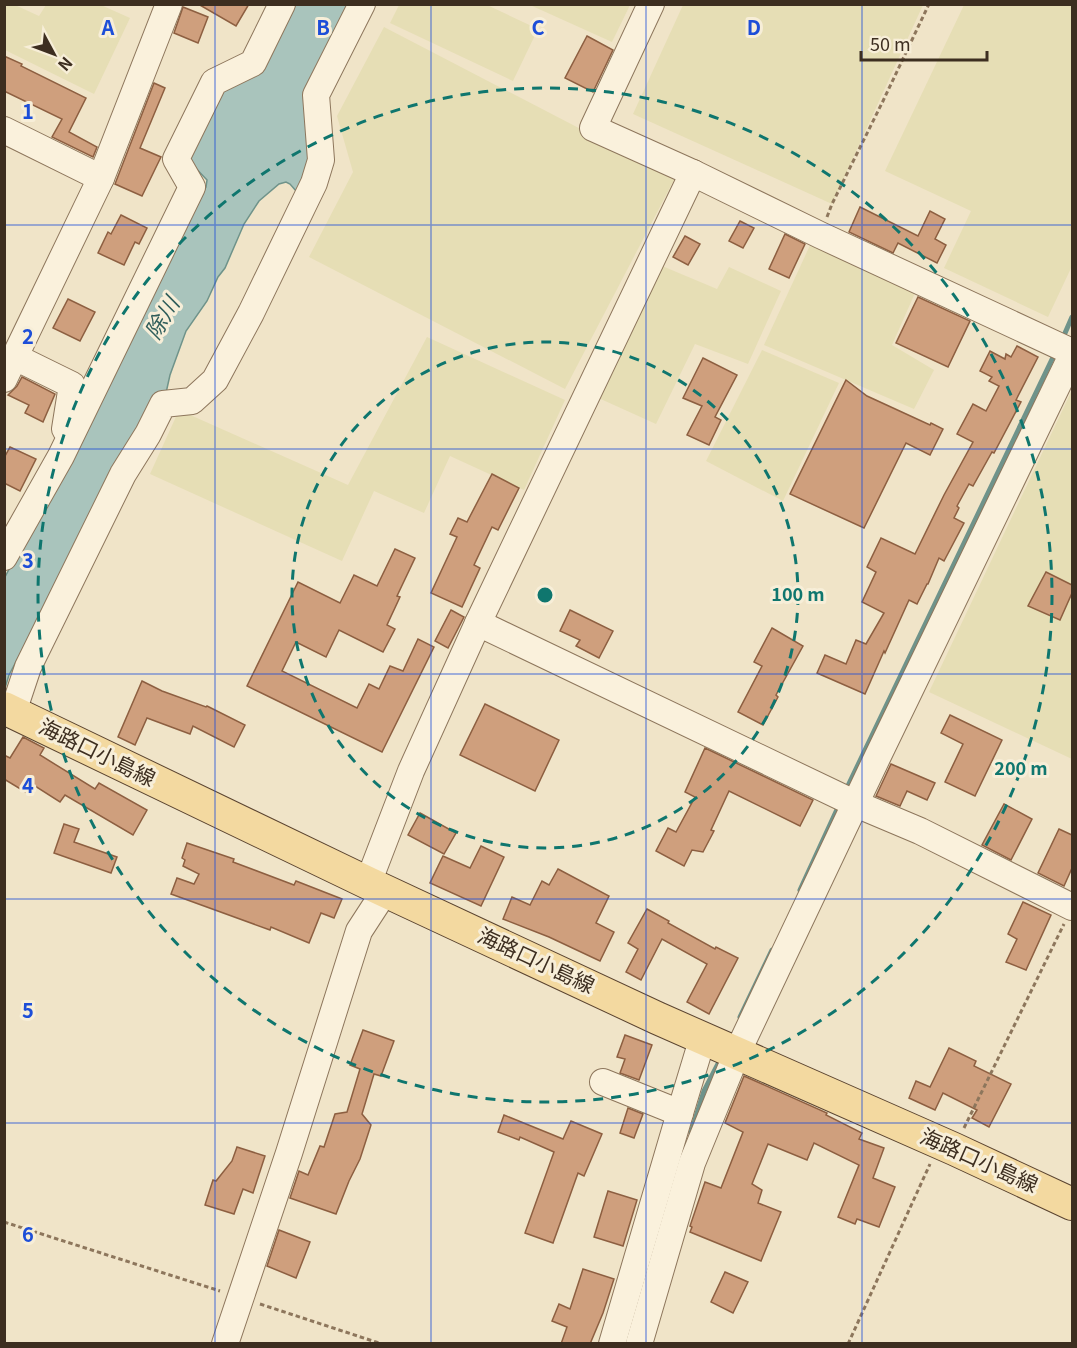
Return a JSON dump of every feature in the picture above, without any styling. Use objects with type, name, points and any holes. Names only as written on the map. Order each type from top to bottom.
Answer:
[{"type":"main road","name":"海路口小島線","points":[[9,710],[376,887],[657,1018],[947,1146],[1072,1204]]},
{"type":"street","points":[[61,456],[72,385],[10,368],[101,177],[169,4]]},
{"type":"street","points":[[4,557],[61,456],[192,187],[176,159],[180,149],[214,82],[254,63],[282,4]]},
{"type":"street","points":[[9,710],[123,474],[164,404],[192,401],[215,380],[251,313],[314,183],[321,160],[316,95],[362,4]]},
{"type":"street","points":[[639,1344],[692,1163],[737,1053],[1072,354],[693,173],[593,128],[651,4]]},
{"type":"street","points":[[4,130],[101,177]]},
{"type":"street","points":[[225,1344],[289,1153],[359,931],[376,887],[411,771],[477,623],[693,173]]},
{"type":"street","points":[[477,623],[856,804],[920,831],[1072,907]]},
{"type":"street","points":[[612,1344],[703,1037]]},
{"type":"street","points":[[603,1082],[680,1113]]},
{"type":"path","points":[[820,235],[831,204],[883,101],[928,4]]},
{"type":"path","points":[[849,1344],[947,1146],[1072,907]]},
{"type":"path","points":[[4,1222],[382,1344]]},
{"type":"shaded area","points":[[4,5],[15,5],[39,16],[46,5],[101,5],[130,18],[94,94],[5,50]]},
{"type":"shaded area","points":[[399,5],[487,5],[538,29],[513,81],[390,23]]},
{"type":"shaded area","points":[[530,5],[630,5],[612,42]]},
{"type":"shaded area","points":[[683,5],[923,5],[832,204],[633,114]]},
{"type":"shaded area","points":[[964,5],[1072,5],[1072,266],[1048,317],[944,268],[971,211],[885,171]]},
{"type":"shaded area","points":[[384,27],[675,178],[565,389],[309,257],[353,172],[337,116]]},
{"type":"shaded area","points":[[812,241],[915,293],[892,345],[934,370],[914,409],[764,345]]},
{"type":"shaded area","points":[[655,263],[717,289],[729,267],[781,291],[748,364],[695,344],[656,424],[594,396]]},
{"type":"shaded area","points":[[427,337],[565,400],[524,490],[450,456],[424,513],[374,491],[342,561],[150,474],[179,410],[348,485]]},
{"type":"shaded area","points":[[762,350],[839,383],[783,501],[706,461]]},
{"type":"shaded area","points":[[1072,390],[1072,759],[929,692]]},
{"type":"water","name":"除川","points":[[293,5],[352,5],[316,147],[297,192],[286,182],[279,184],[259,201],[244,224],[225,268],[218,277],[207,301],[186,331],[166,393],[18,658],[5,688],[5,577],[206,187],[207,180],[188,160],[216,93]]},
{"type":"building","points":[[198,4],[249,4],[236,26]]},
{"type":"building","points":[[183,7],[208,17],[198,43],[174,33]]},
{"type":"building","points":[[587,36],[613,50],[593,92],[565,78]]},
{"type":"building","points":[[4,56],[86,98],[69,132],[97,147],[93,157],[52,137],[62,119],[4,91]]},
{"type":"building","points":[[154,83],[165,88],[140,148],[161,157],[142,196],[115,184]]},
{"type":"building","points":[[860,207],[918,236],[930,211],[945,219],[935,239],[946,245],[937,263],[898,243],[893,253],[849,232]]},
{"type":"building","points":[[121,215],[147,228],[139,244],[135,242],[124,265],[98,253],[108,232],[111,234]]},
{"type":"building","points":[[740,221],[754,228],[743,248],[729,241]]},
{"type":"building","points":[[785,234],[805,244],[789,278],[769,269]]},
{"type":"building","points":[[685,236],[700,244],[688,265],[673,257]]},
{"type":"building","points":[[918,297],[970,321],[948,367],[896,343]]},
{"type":"building","points":[[68,299],[95,312],[80,341],[53,328]]},
{"type":"building","points":[[1017,346],[1038,357],[1016,400],[1021,402],[994,453],[992,452],[973,486],[969,484],[957,506],[959,508],[954,518],[964,523],[944,561],[939,558],[917,604],[909,600],[865,694],[817,673],[825,655],[846,664],[856,640],[866,644],[884,613],[862,602],[876,572],[867,567],[881,538],[915,554],[973,442],[957,434],[973,404],[986,411],[999,386],[989,381],[992,377],[980,371],[990,351],[1005,359],[1006,354],[1011,357]]},
{"type":"building","points":[[703,358],[737,375],[715,417],[721,420],[709,445],[687,435],[702,406],[683,398]]},
{"type":"building","points":[[22,377],[55,394],[43,422],[25,413],[29,405],[8,395]]},
{"type":"building","points":[[846,380],[867,396],[943,429],[930,455],[906,443],[864,528],[790,494]]},
{"type":"building","points":[[10,447],[36,459],[20,491],[4,483],[4,458]]},
{"type":"building","points":[[492,474],[519,488],[498,530],[492,527],[474,565],[480,568],[462,607],[431,593],[457,537],[450,534],[458,518],[467,522]]},
{"type":"building","points":[[395,549],[415,558],[397,596],[400,597],[387,625],[395,629],[383,652],[339,630],[326,657],[296,642],[282,671],[357,708],[369,684],[379,689],[390,666],[403,671],[418,639],[434,647],[382,752],[247,686],[298,582],[340,603],[354,575],[377,586]]},
{"type":"building","points":[[1046,572],[1072,585],[1072,593],[1060,620],[1028,606]]},
{"type":"building","points":[[451,610],[464,617],[448,648],[435,641]]},
{"type":"building","points":[[570,610],[613,631],[599,658],[576,646],[580,640],[560,631]]},
{"type":"building","points":[[772,628],[803,646],[776,695],[778,697],[763,725],[738,712],[762,666],[754,662]]},
{"type":"building","points":[[142,681],[162,691],[207,706],[245,725],[234,747],[193,726],[190,734],[147,718],[135,745],[118,737]]},
{"type":"building","points":[[485,704],[559,740],[535,791],[460,755]]},
{"type":"building","points":[[950,715],[1002,740],[975,796],[945,782],[963,744],[941,733]]},
{"type":"building","points":[[23,737],[44,748],[40,755],[95,789],[99,783],[147,810],[133,835],[65,795],[60,802],[32,784],[27,793],[4,779],[4,755],[10,758]]},
{"type":"building","points":[[705,748],[813,800],[800,826],[729,791],[711,830],[714,831],[703,852],[692,850],[684,866],[656,851],[668,828],[676,832],[695,797],[685,792]]},
{"type":"building","points":[[891,764],[935,783],[927,800],[907,791],[900,806],[876,796]]},
{"type":"building","points":[[1004,804],[1032,819],[1011,860],[982,845]]},
{"type":"building","points":[[420,813],[456,833],[444,854],[408,835]]},
{"type":"building","points":[[64,824],[79,829],[74,842],[117,857],[111,873],[54,853]]},
{"type":"building","points":[[1059,829],[1072,835],[1072,868],[1064,886],[1038,873]]},
{"type":"building","points":[[187,843],[234,859],[233,862],[294,885],[296,881],[342,899],[334,918],[321,913],[309,943],[271,927],[270,930],[171,894],[177,878],[194,884],[199,874],[183,866],[185,860],[182,858]]},
{"type":"building","points":[[481,846],[504,857],[481,906],[430,883],[443,856],[470,868]]},
{"type":"building","points":[[558,869],[609,896],[596,923],[614,932],[600,961],[503,919],[512,897],[530,905],[542,881],[549,885]]},
{"type":"building","points":[[1023,902],[1051,915],[1026,970],[1006,962],[1017,939],[1008,934]]},
{"type":"building","points":[[647,909],[715,949],[716,947],[738,958],[709,1014],[687,1002],[707,964],[662,939],[641,980],[626,972],[638,949],[628,943]]},
{"type":"building","points":[[363,1030],[394,1041],[381,1076],[374,1074],[362,1114],[371,1125],[360,1159],[336,1214],[290,1198],[299,1171],[308,1175],[320,1146],[324,1147],[335,1114],[347,1112],[360,1069],[350,1065]]},
{"type":"building","points":[[625,1035],[652,1045],[639,1080],[620,1073],[625,1059],[617,1057]]},
{"type":"building","points":[[949,1048],[976,1061],[974,1066],[1011,1084],[989,1127],[972,1118],[977,1110],[943,1093],[935,1110],[909,1098],[916,1081],[930,1087]]},
{"type":"building","points":[[744,1076],[827,1113],[826,1115],[862,1133],[859,1139],[884,1148],[873,1178],[895,1187],[879,1227],[857,1219],[855,1224],[838,1217],[859,1165],[814,1143],[807,1160],[768,1144],[752,1184],[762,1190],[758,1203],[781,1212],[761,1261],[690,1232],[705,1182],[721,1188],[743,1132],[725,1123]]},
{"type":"building","points":[[628,1108],[643,1114],[634,1138],[620,1133]]},
{"type":"building","points":[[504,1115],[563,1139],[571,1121],[602,1134],[584,1176],[578,1173],[553,1243],[525,1233],[554,1152],[520,1137],[519,1140],[498,1132]]},
{"type":"building","points":[[237,1147],[265,1156],[253,1193],[243,1189],[234,1214],[205,1205],[213,1180],[216,1181],[232,1161]]},
{"type":"building","points":[[608,1191],[637,1200],[623,1246],[594,1237]]},
{"type":"building","points":[[279,1230],[310,1242],[296,1278],[267,1266]]},
{"type":"building","points":[[583,1269],[614,1279],[590,1344],[561,1344],[567,1327],[552,1321],[559,1304],[570,1309]]},
{"type":"building","points":[[725,1272],[748,1282],[733,1313],[711,1302]]},
{"type":"waterway","points":[[1062,340],[1072,317]]},
{"type":"waterway","points":[[845,792],[1056,351]]},
{"type":"waterway","points":[[800,890],[840,803]]},
{"type":"waterway","points":[[740,1017],[772,950]]},
{"type":"waterway","points":[[691,1133],[704,1091],[719,1062]]},
{"type":"waterway","points":[[644,1279],[652,1256]]}]
